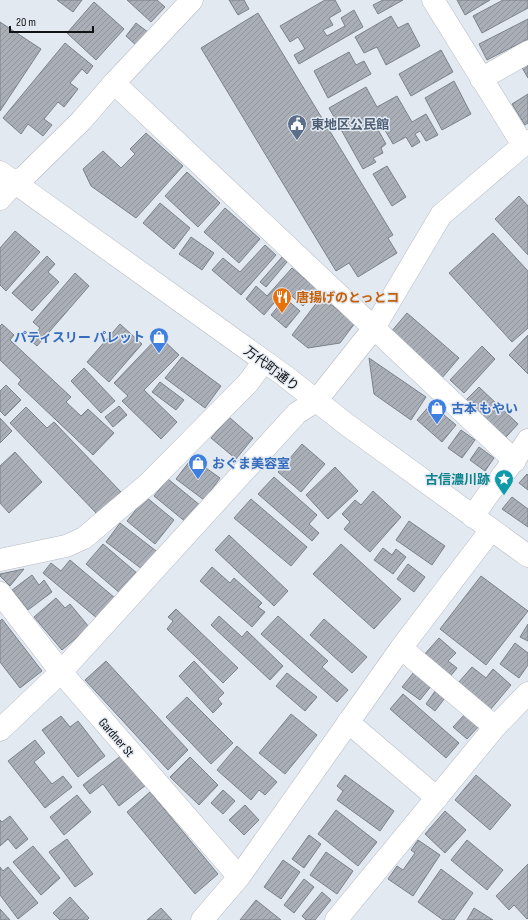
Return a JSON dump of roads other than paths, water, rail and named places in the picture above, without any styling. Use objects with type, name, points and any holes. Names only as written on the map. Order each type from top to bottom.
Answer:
[{"type":"street","points":[[0,199],[7,178],[24,177],[81,122],[114,83],[192,0]]},
{"type":"street","points":[[0,730],[61,672],[297,413],[316,401],[374,328],[441,215],[525,143],[481,80],[433,0]]},
{"type":"street","points":[[481,80],[528,52]]},
{"type":"street","points":[[114,83],[515,461]]},
{"type":"street","name":"万代町通り","points":[[7,178],[264,361],[473,517],[528,556]]},
{"type":"street","points":[[0,560],[66,546],[84,538],[148,484],[248,383],[264,361]]},
{"type":"street","points":[[473,517],[481,504],[515,461],[528,440]]},
{"type":"street","points":[[202,920],[239,877],[401,648],[491,530]]},
{"type":"street","name":"Gardner St","points":[[0,593],[61,672],[239,877]]},
{"type":"street","points":[[401,648],[495,727]]},
{"type":"street","points":[[336,920],[495,727],[523,706]]},
{"type":"street","points":[[348,722],[437,798]]},
{"type":"place","name":"東地区公民館","points":[[297,141]]},
{"type":"place","name":"唐揚げのとっとコ","points":[[282,314]]},
{"type":"place","name":"パティスリー パレット","points":[[159,354]]},
{"type":"place","name":"古本 もやい","points":[[437,425]]},
{"type":"place","name":"おぐま美容室","points":[[198,480]]},
{"type":"place","name":"古信濃川跡","points":[[504,496]]}]
